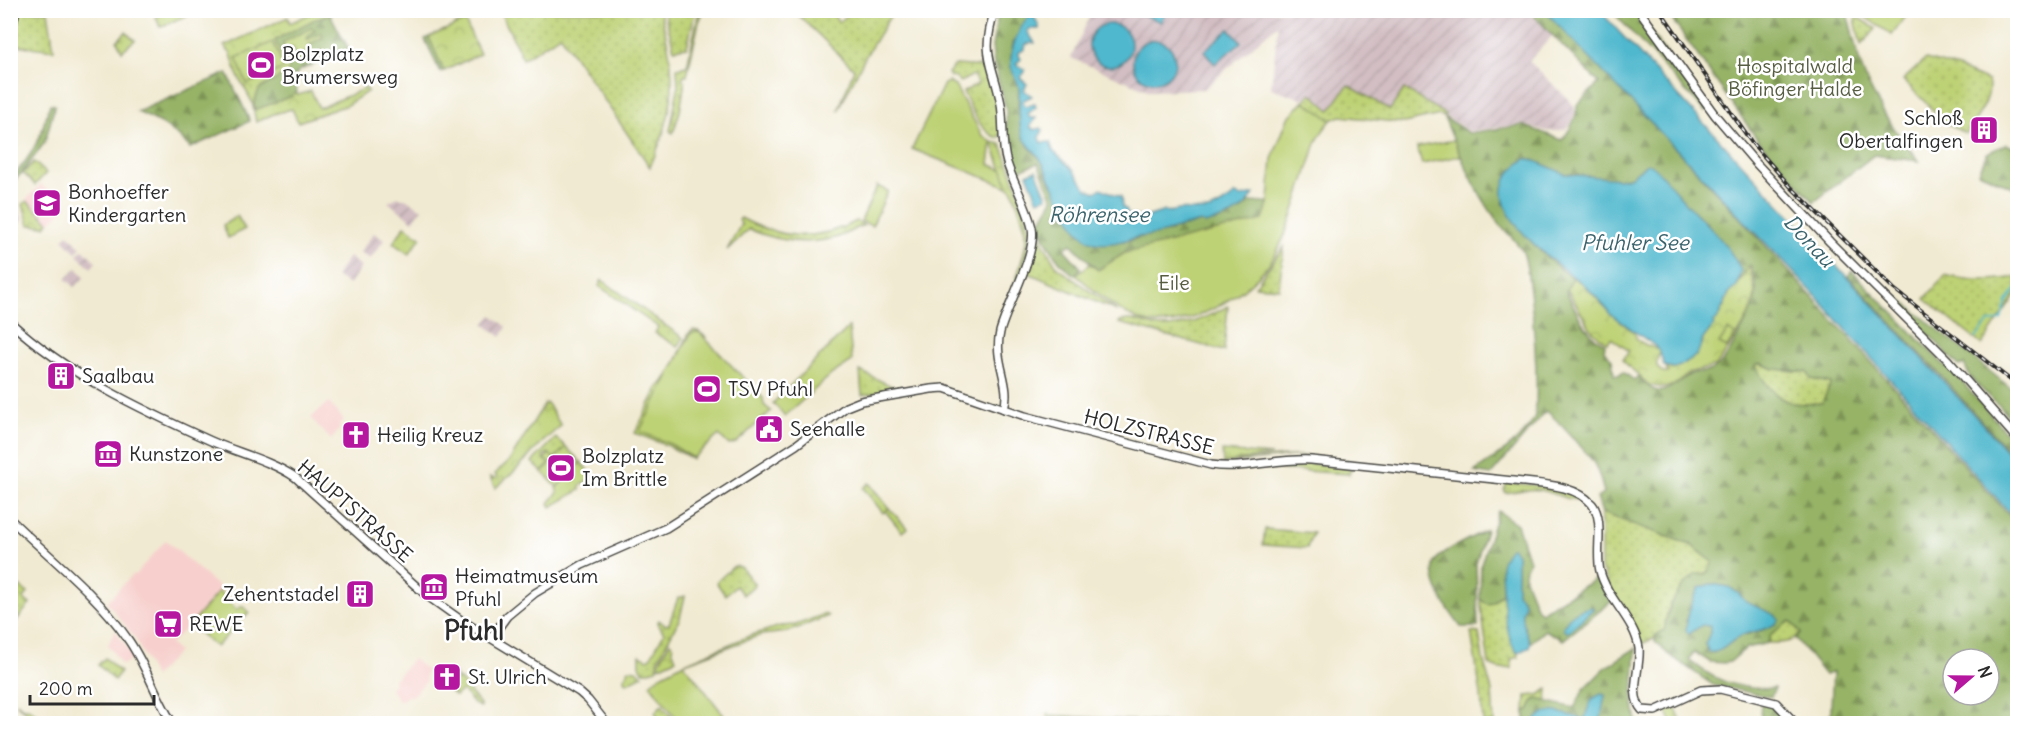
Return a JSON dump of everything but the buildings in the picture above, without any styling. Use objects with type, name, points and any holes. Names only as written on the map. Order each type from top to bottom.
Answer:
[{"type":"street","points":[[10,35],[16,10]]},
{"type":"street","points":[[995,10],[988,36],[988,57],[1001,104],[1006,160],[1030,221],[1032,239],[998,344],[999,366],[1006,392],[1004,409]]},
{"type":"street","points":[[1640,10],[1723,124],[1790,201],[1948,360],[2018,440]]},
{"type":"street","name":"HAUPTSTRASSE","points":[[10,322],[87,380],[109,392],[295,477],[426,595],[579,692],[607,723]]},
{"type":"street","name":"HOLZSTRASSE","points":[[491,638],[507,616],[530,597],[582,565],[661,531],[771,462],[852,404],[937,388],[954,391],[1004,409],[1211,465],[1227,467],[1284,459],[1302,459],[1533,483],[1572,491],[1587,500],[1594,508],[1598,518],[1598,564],[1602,578],[1635,633],[1639,657],[1636,700],[1642,710],[1655,711],[1701,690],[1720,689],[1776,703],[1796,723]]},
{"type":"street","points":[[10,519],[112,618],[139,657],[173,723]]},
{"type":"shaded area","points":[[1092,11],[1526,11],[1553,35],[1529,61],[1570,101],[1575,112],[1571,123],[1565,129],[1557,131],[1546,131],[1523,124],[1469,131],[1404,89],[1391,110],[1348,86],[1330,110],[1312,93],[1303,99],[1271,88],[1278,24],[1204,89],[1150,91],[1071,58]]},
{"type":"shaded area","name":"Bonhoeffer Kindergarten","points":[[41,184],[67,205],[50,222],[26,200]]},
{"type":"shaded area","points":[[398,197],[407,199],[422,209],[413,221],[388,202]]},
{"type":"shaded area","points":[[20,212],[21,224],[11,227],[11,215]]},
{"type":"shaded area","points":[[374,233],[384,240],[370,259],[360,252]]},
{"type":"shaded area","points":[[68,234],[81,247],[76,252],[63,239]]},
{"type":"shaded area","points":[[83,249],[96,262],[91,268],[77,255]]},
{"type":"shaded area","points":[[349,257],[361,267],[349,285],[336,276]]},
{"type":"shaded area","points":[[77,268],[85,277],[75,287],[66,279]]},
{"type":"shaded area","points":[[492,315],[507,327],[501,337],[484,324]]},
{"type":"shaded area","points":[[328,402],[344,420],[331,440],[311,418]]},
{"type":"shaded area","points":[[166,540],[221,589],[219,592],[237,610],[242,606],[249,612],[216,647],[189,625],[170,644],[178,652],[154,677],[135,638],[107,602]]},
{"type":"shaded area","points":[[115,630],[134,658],[122,665],[108,645]]},
{"type":"shaded area","points":[[413,659],[427,671],[426,681],[411,697],[409,695],[400,701],[390,688],[395,683],[393,681]]},
{"type":"green space","points":[[170,10],[198,11],[160,27],[156,17]]},
{"type":"green space","points":[[20,11],[48,11],[54,50],[13,45],[11,75],[11,48]]},
{"type":"green space","points":[[316,11],[330,11],[331,14],[313,20],[275,40],[289,69],[287,73],[259,89],[254,102],[255,110],[293,96],[295,93],[298,95],[311,91],[319,108],[366,88],[368,91],[347,105],[298,122],[292,109],[256,122],[252,102],[237,74],[231,54],[224,46],[288,17],[290,23]]},
{"type":"green space","points":[[500,11],[660,11],[670,55],[672,90],[666,125],[650,167],[560,35],[523,59]]},
{"type":"green space","points":[[664,11],[695,11],[687,47],[674,49]]},
{"type":"green space","points":[[699,11],[704,11],[699,22],[687,75],[684,75],[682,79],[685,81],[680,111],[673,133],[670,131],[678,88],[677,68],[687,66]]},
{"type":"green space","points":[[794,11],[830,11],[839,22],[853,11],[886,11],[891,15],[865,57],[838,111],[854,69]]},
{"type":"green space","points":[[999,11],[1032,11],[1013,43],[1011,59],[1012,71],[1019,86],[1018,108],[1028,146],[1041,160],[1051,183],[1097,242],[1128,241],[1202,222],[1217,221],[1243,209],[1250,202],[1269,201],[1263,221],[1125,253],[1098,270],[1071,244],[1065,250],[1081,268],[1075,275],[1068,270],[1053,253],[1038,225],[1053,199],[1038,163],[1014,172],[1007,144],[1006,108],[994,65],[992,46]]},
{"type":"green space","points":[[1529,11],[1545,11],[1665,137],[2017,524],[2017,723],[1830,723],[1833,672],[1825,675],[1796,639],[1801,633],[1790,621],[1771,634],[1768,643],[1746,648],[1730,662],[1710,662],[1694,652],[1689,659],[1708,674],[1729,683],[1751,688],[1775,688],[1771,697],[1713,685],[1668,654],[1655,642],[1655,636],[1665,629],[1668,613],[1679,591],[1696,574],[1706,575],[1713,562],[1691,545],[1602,513],[1597,498],[1604,493],[1594,463],[1554,417],[1546,411],[1491,475],[1474,472],[1516,441],[1534,418],[1536,387],[1534,334],[1529,281],[1522,250],[1488,207],[1474,183],[1444,117],[1469,133],[1523,125],[1562,140],[1576,115],[1577,105],[1599,83]],"holes":[[[1526,159],[1565,174],[1619,179],[1630,177],[1647,164],[1651,164],[1692,210],[1706,222],[1731,254],[1740,278],[1737,286],[1751,266],[1756,286],[1751,310],[1739,335],[1719,365],[1708,371],[1691,374],[1670,388],[1659,391],[1653,389],[1638,376],[1634,380],[1623,372],[1620,375],[1614,375],[1612,359],[1604,351],[1605,344],[1592,335],[1582,322],[1566,291],[1573,278],[1534,244],[1503,203]],[[1760,363],[1775,369],[1807,372],[1811,379],[1831,383],[1822,403],[1793,403],[1781,398],[1762,377],[1756,366]],[[1711,584],[1729,587],[1746,602],[1775,615],[1763,630],[1740,636],[1713,653],[1709,652],[1705,645],[1710,626],[1702,625],[1689,634],[1686,621],[1699,588]]]},
{"type":"green space","points":[[1612,11],[1635,11],[1708,109],[1705,112]]},
{"type":"green space","name":"Hospitalwald Böfinger Halde","points":[[1666,11],[1846,11],[1867,81],[1879,105],[1919,161],[1874,155],[1814,202],[1755,136]]},
{"type":"green space","points":[[1856,11],[1910,11],[1892,35]]},
{"type":"green space","points":[[330,14],[349,50],[300,70],[295,75],[297,94],[255,110],[254,103],[259,89],[287,73],[275,40],[313,20]],"holes":[[[306,31],[313,32],[305,40],[323,36],[310,44],[304,52],[295,52],[293,48],[283,43]]]},
{"type":"green space","points":[[1857,17],[1876,29],[1861,45],[1855,19]]},
{"type":"green space","points":[[465,21],[480,54],[444,71],[429,37]]},
{"type":"green space","points":[[311,28],[315,30],[308,35],[306,40],[322,33],[323,37],[310,44],[303,58],[295,59],[293,48],[285,49],[283,43]]},
{"type":"green space","points":[[126,32],[135,40],[122,51],[117,41]]},
{"type":"green space","points":[[429,37],[444,71],[440,72],[425,39]]},
{"type":"green space","name":"Bolzplatz Brumersweg","points":[[273,42],[284,68],[247,84],[236,58]]},
{"type":"green space","points":[[1926,59],[1958,68],[1988,81],[1986,102],[1966,134],[1947,124],[1903,80]]},
{"type":"green space","points":[[955,65],[985,67],[997,106],[1001,136],[998,138],[991,135],[981,125],[963,92],[978,84],[973,75],[960,82],[955,77],[950,77],[948,73]]},
{"type":"green space","points":[[227,73],[250,121],[190,148],[166,127],[137,112]]},
{"type":"green space","points":[[948,82],[955,86],[982,135],[992,142],[989,164],[1003,170],[1008,187],[912,149],[944,84]]},
{"type":"green space","points":[[1348,85],[1390,110],[1404,89],[1445,114],[1444,117],[1440,115],[1404,123],[1341,116],[1331,120],[1304,101],[1311,93],[1330,110]]},
{"type":"green space","name":"Eile","points":[[1304,101],[1331,120],[1317,142],[1290,223],[1275,255],[1251,283],[1234,296],[1195,317],[1156,324],[1139,320],[1122,311],[1076,275],[1090,264],[1098,270],[1125,253],[1263,220],[1269,201],[1272,159],[1288,118]]},
{"type":"green space","points":[[50,104],[55,105],[45,142],[22,173],[11,183],[11,178],[26,161],[36,144]]},
{"type":"green space","points":[[1454,140],[1460,156],[1422,164],[1417,147]]},
{"type":"green space","points":[[992,142],[1001,144],[1021,198],[1029,229],[1027,252],[1014,292],[999,327],[1024,253],[1026,234],[1018,205],[1012,189],[1008,187]]},
{"type":"green space","points":[[2006,144],[2017,149],[2017,189],[1979,172],[1987,153]]},
{"type":"green space","points":[[34,162],[46,173],[35,185],[23,173]]},
{"type":"green space","points":[[877,186],[888,191],[872,226],[861,221]]},
{"type":"green space","points":[[27,201],[49,222],[45,226],[29,225],[23,204]]},
{"type":"green space","points":[[237,216],[245,229],[228,238],[223,225]]},
{"type":"green space","points":[[741,218],[770,230],[798,235],[827,232],[857,221],[864,225],[838,237],[804,242],[782,240],[749,229],[727,250],[741,224],[739,220]]},
{"type":"green space","points":[[405,226],[421,237],[409,254],[393,243]]},
{"type":"green space","points":[[1037,232],[1057,267],[1117,311],[1026,272]]},
{"type":"green space","points":[[1284,247],[1279,288],[1255,286]]},
{"type":"green space","points":[[1749,266],[1755,294],[1750,312],[1740,332],[1716,366],[1691,372],[1674,385],[1664,388],[1649,385],[1622,360],[1629,351],[1611,338],[1607,343],[1592,331],[1567,289],[1573,278],[1582,283],[1618,320],[1634,332],[1637,340],[1661,352],[1657,367],[1668,373],[1666,367],[1674,368],[1685,363],[1697,352],[1729,293],[1739,283]]},
{"type":"green space","points":[[1852,271],[1946,367],[1948,366],[2017,445],[2017,461],[1848,276]]},
{"type":"green space","points":[[1945,275],[1981,280],[2017,277],[2017,293],[1982,345],[1925,299]]},
{"type":"green space","points":[[602,280],[683,338],[678,347],[655,333],[658,327],[599,286]]},
{"type":"green space","points":[[1895,295],[2017,393],[2017,428],[2000,406],[1970,377],[1964,364],[1959,366],[1896,300]]},
{"type":"green space","points":[[1228,306],[1224,351],[1119,323],[1128,320],[1160,327],[1178,326],[1204,318]]},
{"type":"green space","points":[[849,327],[852,361],[832,374],[785,416],[773,403]]},
{"type":"green space","points":[[693,330],[706,337],[651,414],[693,459],[635,433],[658,387],[667,377],[689,333]]},
{"type":"green space","points":[[1728,330],[1735,335],[1727,348],[1719,344]]},
{"type":"green space","name":"TSV Pfuhl","points":[[699,332],[763,398],[764,405],[771,411],[736,443],[729,445],[719,435],[693,458],[640,430],[691,333]]},
{"type":"green space","points":[[1757,363],[1775,369],[1807,372],[1811,379],[1831,383],[1822,403],[1793,403],[1781,398],[1770,389],[1756,366]]},
{"type":"green space","points":[[860,371],[900,390],[862,395]]},
{"type":"green space","points":[[545,403],[548,404],[561,426],[495,488],[490,477],[494,479],[497,477],[495,474],[510,460]]},
{"type":"green space","points":[[556,438],[566,447],[554,459],[549,454],[543,456],[550,464],[542,472],[532,462]]},
{"type":"green space","name":"Bolzplatz Im Brittle","points":[[566,447],[581,462],[557,487],[542,472],[550,464],[544,459],[549,454],[555,459]]},
{"type":"green space","points":[[1222,451],[1271,455],[1223,463]]},
{"type":"green space","points":[[1284,456],[1293,456],[1223,464]]},
{"type":"green space","points":[[1293,456],[1309,456],[1352,461]]},
{"type":"green space","points":[[581,462],[593,477],[580,486],[580,490],[551,507],[549,503],[558,492],[556,488]]},
{"type":"green space","points":[[1297,462],[1352,468],[1349,474],[1250,467]]},
{"type":"green space","points":[[869,483],[889,508],[883,513],[863,488]]},
{"type":"green space","points":[[1507,483],[1556,488],[1583,499],[1573,500],[1536,489],[1506,493],[1504,490]]},
{"type":"green space","points":[[889,508],[907,528],[902,532],[885,511]]},
{"type":"green space","points":[[1498,511],[1517,524],[1529,561],[1524,573],[1526,582],[1537,609],[1541,612],[1597,578],[1601,581],[1611,602],[1563,640],[1545,630],[1530,643],[1521,618],[1524,599],[1517,594],[1517,554],[1506,554],[1504,559],[1502,593],[1492,603],[1487,604],[1480,599],[1481,564]]},
{"type":"green space","points":[[1602,513],[1691,545],[1713,562],[1701,578],[1671,604],[1665,629],[1655,638],[1641,644],[1614,597],[1601,568]]},
{"type":"green space","points":[[1265,529],[1313,533],[1307,548],[1263,545]]},
{"type":"green space","points":[[1486,530],[1476,563],[1478,627],[1461,627],[1440,594],[1436,585],[1434,567],[1437,559],[1445,552]]},
{"type":"green space","points":[[734,566],[741,567],[755,585],[743,595],[736,586],[725,595],[716,582]]},
{"type":"green space","points":[[11,580],[28,593],[23,599],[30,604],[16,621],[11,616]]},
{"type":"green space","points":[[219,591],[237,610],[242,606],[249,612],[216,647],[190,625]]},
{"type":"green space","points":[[1502,593],[1511,641],[1519,657],[1511,659],[1512,668],[1499,669],[1489,665],[1480,599],[1487,604],[1492,603]]},
{"type":"green space","points":[[685,596],[680,618],[657,661],[657,669],[643,671],[640,666],[640,655],[650,658],[664,633],[657,623],[659,620],[665,625],[669,624],[678,598]]},
{"type":"green space","points":[[825,614],[828,616],[788,632],[761,635],[685,663],[749,636],[780,626],[795,625]]},
{"type":"green space","points":[[1790,621],[1801,633],[1790,641],[1769,643],[1771,634]]},
{"type":"green space","points":[[1471,632],[1479,633],[1492,691],[1494,723],[1483,723]]},
{"type":"green space","points":[[670,642],[673,645],[672,649],[676,659],[659,667],[660,660]]},
{"type":"green space","points":[[1636,648],[1633,697],[1637,723],[1600,723],[1605,695],[1602,694],[1588,708],[1582,720],[1549,712],[1538,717],[1534,723],[1525,723],[1525,711],[1529,710],[1537,699],[1574,708],[1584,689],[1606,667]]},
{"type":"green space","points":[[105,658],[120,672],[114,680],[98,665]]},
{"type":"green space","points":[[684,663],[730,723],[680,723],[650,684],[659,676]]},
{"type":"green space","points":[[629,669],[636,670],[643,675],[627,683],[624,678]]},
{"type":"green space","points":[[451,672],[462,682],[480,707],[474,704],[462,690],[455,696],[439,681],[443,679],[451,685],[456,680]]},
{"type":"green space","points":[[1548,689],[1547,701],[1536,699],[1529,710],[1525,711],[1526,696],[1538,695]]},
{"type":"green space","points":[[1761,700],[1775,705],[1782,711],[1784,723],[1761,723]]},
{"type":"green space","points":[[17,702],[24,709],[27,707],[39,716],[33,723],[25,723],[31,718]]},
{"type":"green space","points":[[662,705],[676,723],[660,723],[655,712]]},
{"type":"green space","points":[[1674,705],[1682,723],[1672,723],[1666,710]]},
{"type":"green space","points":[[1049,713],[1050,715],[1172,723],[1122,723],[1048,718]]},
{"type":"water","points":[[1133,11],[1166,11],[1161,22]]},
{"type":"water","name":"Donau","points":[[1545,11],[1600,11],[1862,292],[2017,463],[2017,521],[1815,295]]},
{"type":"water","name":"Röhrensee","points":[[1032,14],[1039,29],[1027,31],[1035,43],[1026,44],[1025,49],[1018,53],[1021,59],[1016,64],[1025,70],[1020,78],[1027,84],[1024,90],[1032,96],[1023,103],[1027,106],[1035,104],[1036,107],[1028,114],[1030,118],[1036,118],[1030,127],[1043,130],[1040,136],[1041,143],[1050,142],[1053,151],[1073,170],[1087,189],[1096,192],[1101,188],[1121,197],[1122,207],[1127,210],[1127,214],[1143,218],[1165,211],[1211,209],[1223,204],[1236,194],[1241,197],[1254,194],[1250,201],[1239,211],[1205,224],[1201,222],[1162,233],[1111,243],[1100,244],[1086,239],[1070,219],[1041,160],[1020,129],[1019,88],[1011,60],[1019,31]]},
{"type":"water","points":[[1110,24],[1125,30],[1131,45],[1125,60],[1110,66],[1095,60],[1089,45],[1095,30]]},
{"type":"water","points":[[1229,29],[1241,42],[1215,64],[1204,51]]},
{"type":"water","points":[[1154,40],[1169,46],[1175,61],[1169,76],[1154,82],[1139,76],[1133,61],[1139,46]]},
{"type":"water","name":"Pfuhler See","points":[[1526,159],[1565,174],[1619,179],[1630,177],[1647,164],[1651,164],[1720,238],[1741,271],[1737,286],[1729,293],[1717,320],[1703,339],[1697,355],[1674,368],[1664,366],[1660,352],[1655,346],[1609,313],[1587,287],[1533,244],[1518,227],[1507,209],[1503,192],[1508,175]]},
{"type":"water","points":[[1036,170],[1047,197],[1038,200],[1027,174]]},
{"type":"water","points":[[1510,548],[1513,548],[1517,554],[1517,593],[1524,602],[1522,619],[1530,643],[1529,647],[1518,653],[1507,627],[1502,589],[1501,564]]},
{"type":"water","points":[[1711,584],[1729,587],[1746,602],[1775,615],[1779,620],[1770,627],[1744,635],[1717,651],[1709,652],[1705,644],[1710,633],[1710,626],[1702,625],[1689,634],[1686,631],[1687,620],[1696,593],[1699,588]]},
{"type":"water","points":[[1592,607],[1593,609],[1569,631],[1565,631],[1563,627],[1571,616],[1578,611]]},
{"type":"water","points":[[1602,694],[1605,695],[1600,723],[1534,723],[1543,713],[1549,712],[1585,718],[1592,700]]},
{"type":"waterway","points":[[1976,338],[1988,323],[2001,320],[2007,301],[2018,287]]},
{"type":"railway","points":[[1660,10],[1752,143],[1790,186],[1894,289],[2018,386]]},
{"type":"place","name":"Bolzplatz Brumersweg","points":[[261,65]]},
{"type":"place","name":"Schloß Obertalfingen","points":[[1984,130]]},
{"type":"place","name":"Bonhoeffer Kindergarten","points":[[47,203]]},
{"type":"place","name":"Saalbau","points":[[61,376]]},
{"type":"place","name":"TSV Pfuhl","points":[[707,389]]},
{"type":"place","name":"Seehalle","points":[[769,429]]},
{"type":"place","name":"Heilig Kreuz","points":[[356,435]]},
{"type":"place","name":"Kunstzone","points":[[108,454]]},
{"type":"place","name":"Bolzplatz Im Brittle","points":[[561,468]]},
{"type":"place","name":"Heimatmuseum Pfuhl","points":[[434,587]]},
{"type":"place","name":"Zehentstadel","points":[[360,594]]},
{"type":"place","name":"REWE","points":[[168,624]]},
{"type":"place","name":"St. Ulrich","points":[[447,677]]},
{"type":"district","name":"Pfuhl","points":[[474,631]]}]
